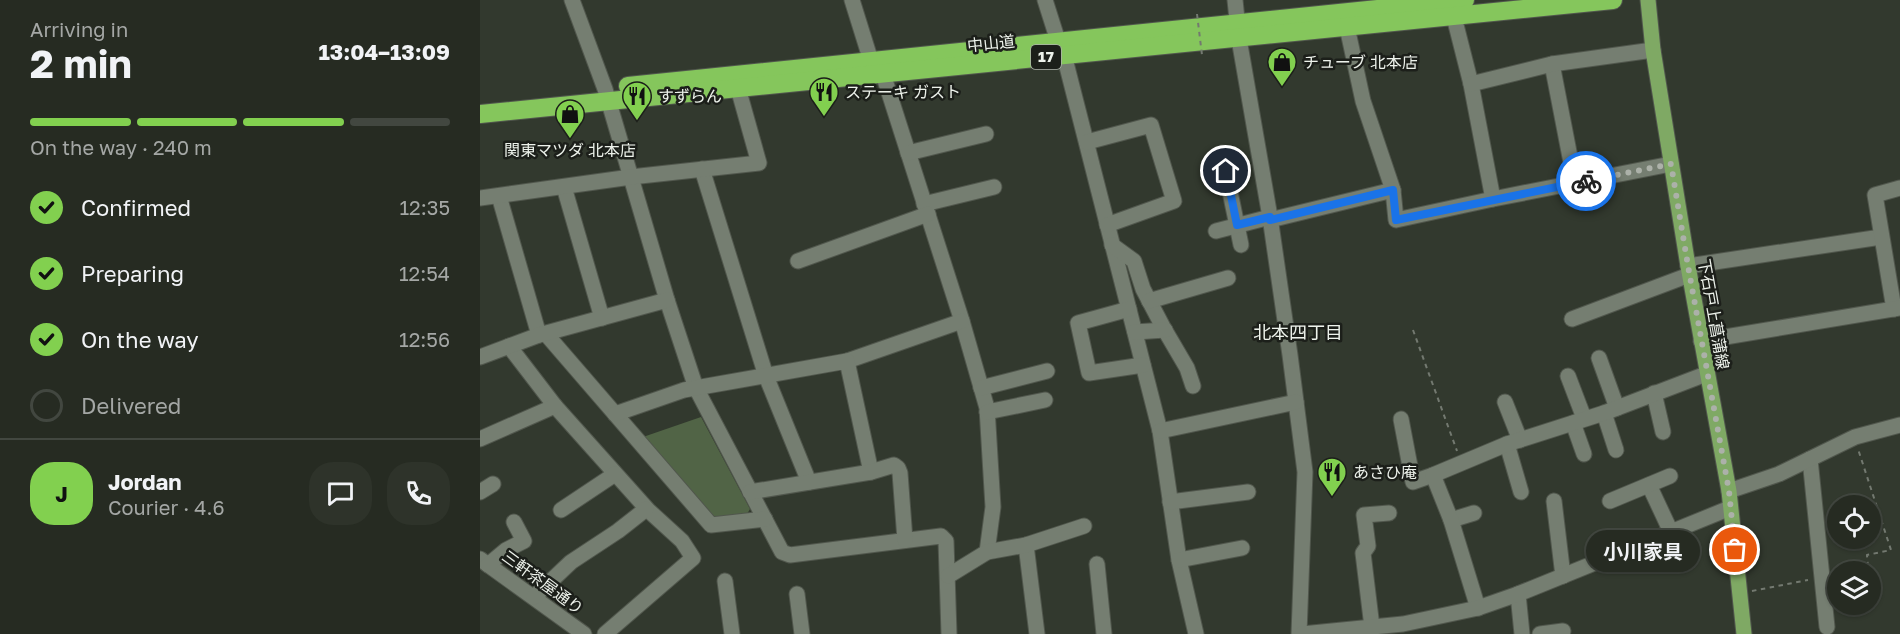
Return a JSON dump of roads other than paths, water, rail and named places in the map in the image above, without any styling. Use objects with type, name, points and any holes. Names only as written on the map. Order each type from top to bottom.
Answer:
[{"type":"highway","name":"中山道","points":[[1239,32],[1465,0]]},
{"type":"highway","name":"中山道","points":[[480,114],[607,94],[1061,48],[1239,32],[1347,27],[1613,0]]},
{"type":"highway","name":"中山道","points":[[480,102],[738,88],[877,68]]},
{"type":"main road","name":"下石戸上菖蒲線","points":[[1648,0],[1653,50],[1671,164],[1729,491],[1744,634]]},
{"type":"street","points":[[572,0],[607,94],[667,300],[696,388],[782,552],[786,555],[941,536],[946,541],[949,634]]},
{"type":"street","points":[[852,0],[908,153],[962,321],[987,412],[993,507],[987,552]]},
{"type":"street","points":[[1046,0],[1087,142],[1160,431],[1179,560],[1196,634]]},
{"type":"street","points":[[1234,0],[1270,219],[1305,472],[1300,634],[1403,624],[1478,608],[1730,508]]},
{"type":"street","points":[[1454,17],[1471,84],[1492,199]]},
{"type":"street","points":[[1347,27],[1363,101],[1393,190],[1396,220],[1671,164]]},
{"type":"street","points":[[1471,84],[1552,64],[1653,50]]},
{"type":"street","points":[[1552,64],[1575,183]]},
{"type":"street","points":[[480,198],[702,168],[759,163],[738,88]]},
{"type":"street","points":[[1087,142],[1151,126],[1174,201],[1107,225]]},
{"type":"street","points":[[908,153],[986,134]]},
{"type":"street","points":[[1222,153],[1241,245]]},
{"type":"street","points":[[702,168],[766,376],[809,482]]},
{"type":"street","points":[[798,261],[926,209],[994,186]]},
{"type":"street","points":[[564,187],[602,318]]},
{"type":"street","points":[[1701,341],[1897,308],[1893,260],[1881,237],[1875,195],[1900,188]]},
{"type":"street","points":[[1216,231],[1393,190]]},
{"type":"street","points":[[499,196],[543,334],[711,525],[765,519]]},
{"type":"street","points":[[1572,319],[1689,271],[1881,237]]},
{"type":"street","points":[[1113,245],[1134,261],[1143,289],[1187,368],[1193,386]]},
{"type":"street","points":[[1149,301],[1228,278]]},
{"type":"street","points":[[480,357],[543,334],[667,300]]},
{"type":"street","points":[[1129,309],[1078,323],[1089,373],[1143,364]]},
{"type":"street","points":[[615,414],[684,390],[847,361],[962,321]]},
{"type":"street","points":[[1135,332],[1165,330]]},
{"type":"street","points":[[509,346],[555,406],[646,508],[682,541],[693,558],[605,634]]},
{"type":"street","points":[[1599,358],[1616,450]]},
{"type":"street","points":[[847,361],[871,471]]},
{"type":"street","points":[[981,388],[1047,370]]},
{"type":"street","points":[[1401,419],[1413,482],[1513,442],[1579,421],[1707,374]]},
{"type":"street","points":[[1568,376],[1584,454]]},
{"type":"street","points":[[1654,393],[1663,432]]},
{"type":"street","points":[[987,412],[1045,400]]},
{"type":"street","points":[[1160,431],[1296,402]]},
{"type":"street","points":[[1505,402],[1521,492]]},
{"type":"street","points":[[480,439],[555,406]]},
{"type":"street","points":[[1729,491],[1779,474],[1855,437],[1900,426]]},
{"type":"street","points":[[1810,459],[1827,627]]},
{"type":"street","points":[[750,492],[894,465],[898,468],[905,540]]},
{"type":"street","points":[[561,510],[615,474]]},
{"type":"street","points":[[1433,475],[1451,520],[1478,608]]},
{"type":"street","points":[[1610,501],[1670,476]]},
{"type":"street","points":[[1649,485],[1671,532]]},
{"type":"street","points":[[1170,502],[1248,492]]},
{"type":"street","points":[[1554,501],[1563,576]]},
{"type":"street","points":[[534,597],[571,562],[618,531],[646,508]]},
{"type":"street","points":[[1372,627],[1363,553],[1368,546],[1364,515],[1389,513]]},
{"type":"street","points":[[1451,520],[1474,513]]},
{"type":"street","points":[[484,562],[524,541],[514,522]]},
{"type":"street","points":[[948,576],[987,552],[1026,545],[1084,526]]},
{"type":"street","points":[[1026,545],[1037,634]]},
{"type":"street","points":[[1179,560],[1242,548]]},
{"type":"street","name":"三軒茶屋通り","points":[[484,562],[584,634]]},
{"type":"street","points":[[1097,564],[1104,634]]},
{"type":"street","points":[[725,581],[732,634]]},
{"type":"street","points":[[797,594],[802,634]]},
{"type":"street","points":[[1518,594],[1521,634]]},
{"type":"street","points":[[1540,634],[1563,631]]},
{"type":"place","name":"チューブ 北本店","points":[[1282,88]]},
{"type":"place","name":"ステーキ ガスト","points":[[824,118]]},
{"type":"place","name":"すずらん","points":[[637,122]]},
{"type":"place","name":"関東マツダ 北本店","points":[[570,140]]},
{"type":"place","name":"あさひ庵","points":[[1332,498]]},
{"type":"place","name":"小川家具","points":[[1735,550]]},
{"type":"district","name":"北本四丁目","points":[[1298,333]]}]
